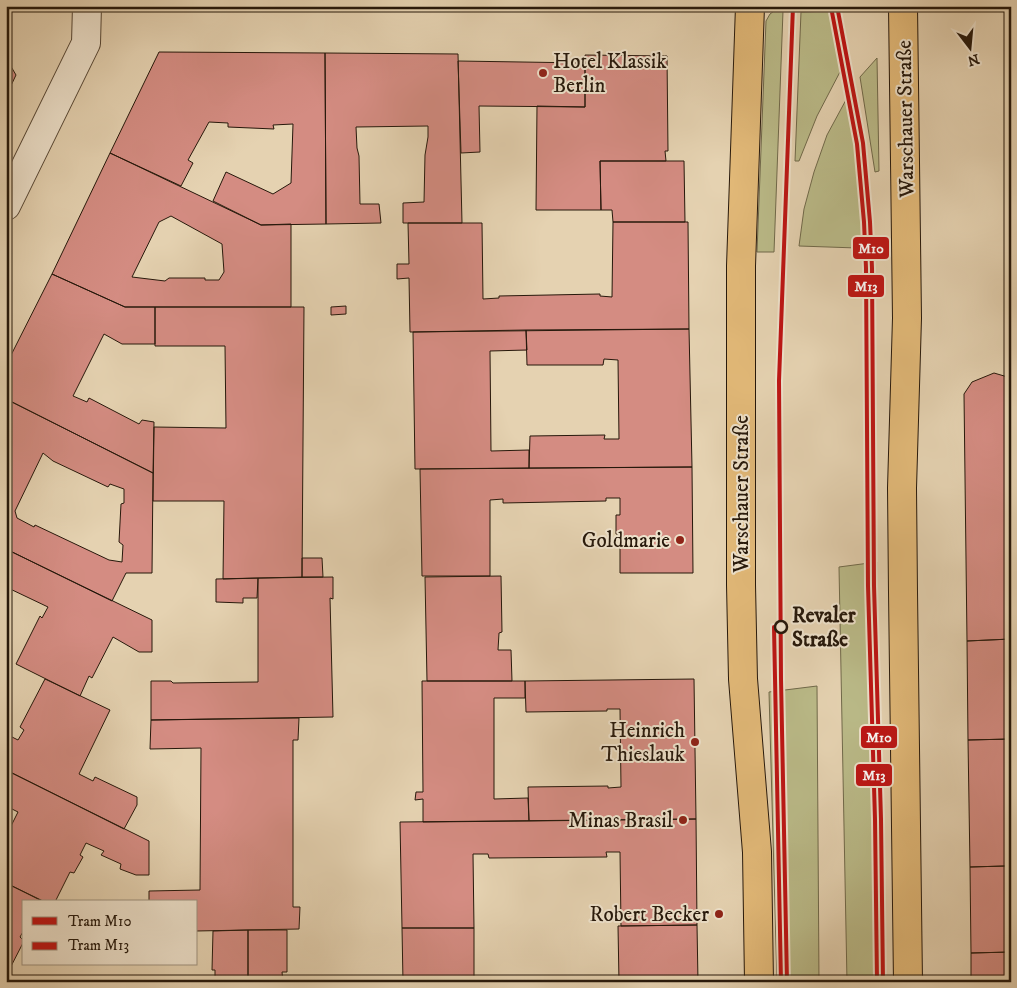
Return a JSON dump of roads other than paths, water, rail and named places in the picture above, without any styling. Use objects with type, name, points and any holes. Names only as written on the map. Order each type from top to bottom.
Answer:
[{"type":"main road","name":"Warschauer Straße","points":[[750,6],[741,266],[741,585],[743,679],[757,852],[759,982]]},
{"type":"main road","name":"Warschauer Straße","points":[[904,6],[907,318],[902,507],[908,982]]},
{"type":"street","points":[[6,206],[86,43],[87,6]]},
{"type":"tram line","name":"M10","points":[[787,982],[781,679],[779,381],[793,6]]},
{"type":"tram line","name":"M10","points":[[837,6],[863,143],[870,222],[874,586],[881,819],[883,982]]},
{"type":"tram line","name":"M13","points":[[831,7],[857,144],[864,222],[868,586],[875,819],[877,982]]},
{"type":"tram line","name":"M13","points":[[774,627],[781,982]]},
{"type":"place","name":"Hotel Klassik Berlin","points":[[543,73]]},
{"type":"place","name":"Goldmarie","points":[[680,540]]},
{"type":"place","name":"Revaler Straße","points":[[781,627]]},
{"type":"place","name":"Heinrich Thieslauk","points":[[695,742]]},
{"type":"place","name":"Minas Brasil","points":[[683,820]]},
{"type":"place","name":"Robert Becker","points":[[719,914]]}]
